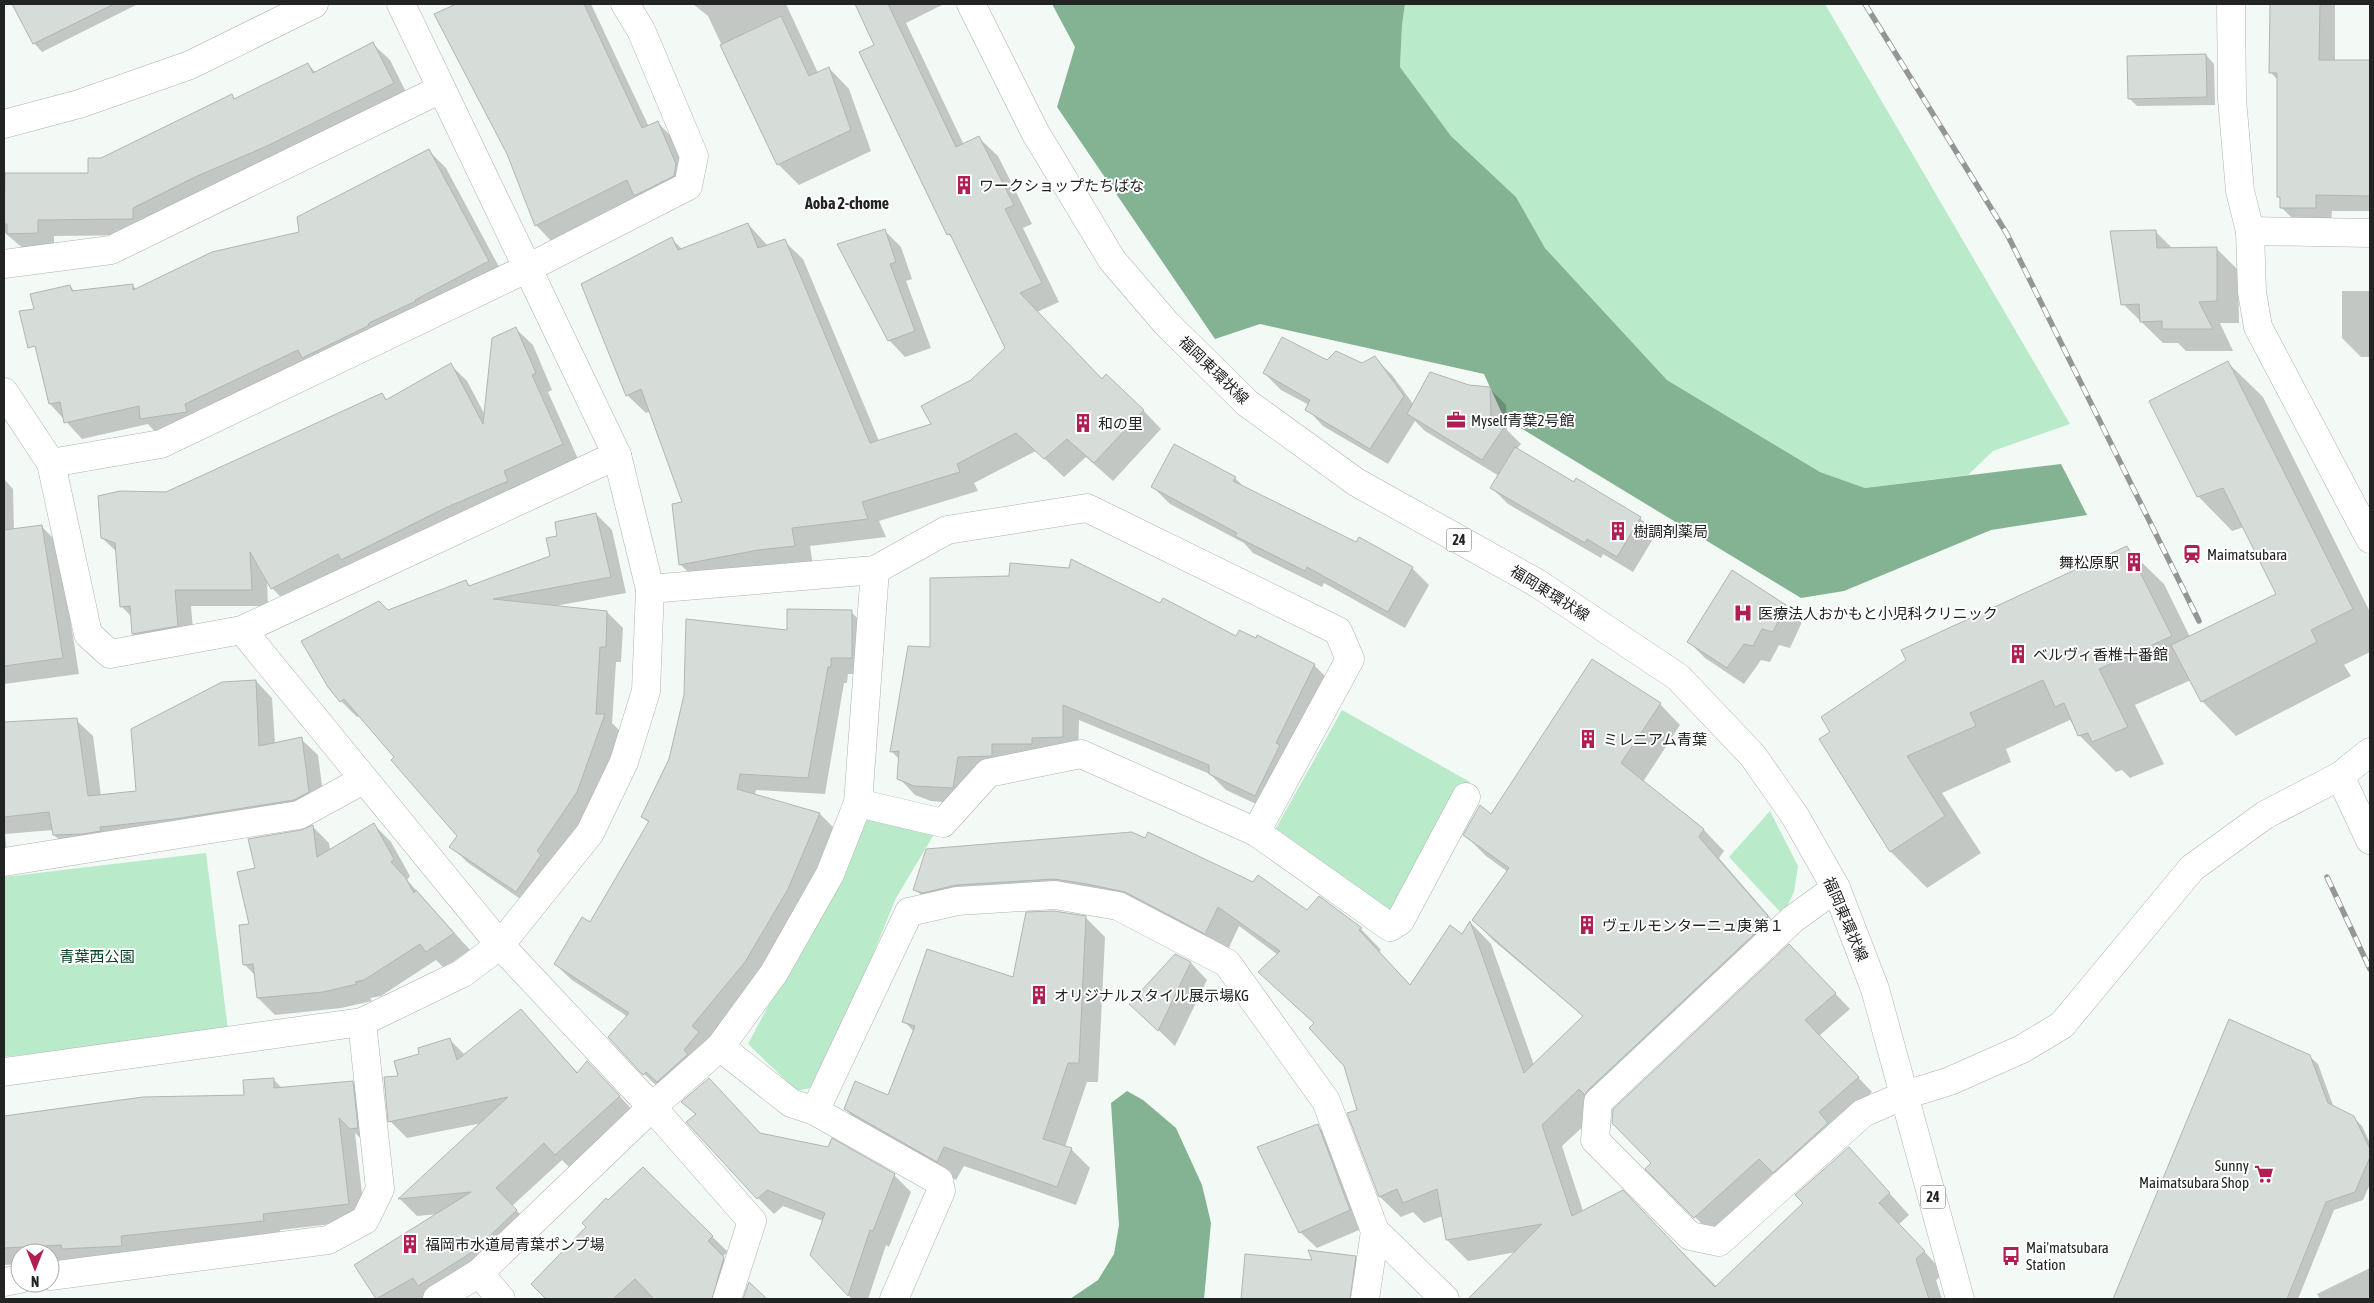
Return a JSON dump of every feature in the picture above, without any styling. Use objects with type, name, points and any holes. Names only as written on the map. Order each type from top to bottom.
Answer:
[{"type":"street","points":[[4,124],[79,104],[190,65],[314,4]]},
{"type":"street","points":[[4,1072],[362,1022],[462,972],[500,945],[590,833],[624,762],[646,691],[650,589],[617,455],[526,269],[401,4]]},
{"type":"street","points":[[51,463],[161,444],[526,269],[688,186],[694,156],[641,30],[625,4]]},
{"type":"street","name":"福岡東環状線","points":[[971,4],[1035,132],[1107,251],[1166,323],[1247,403],[1356,482],[1537,583],[1678,677],[1753,756],[1795,816],[1836,888],[1875,989],[1960,1299]]},
{"type":"street","points":[[2231,4],[2232,99],[2240,191],[2250,231],[2252,292],[2258,327],[2370,539]]},
{"type":"street","points":[[4,264],[111,250],[441,89]]},
{"type":"street","points":[[2250,231],[2370,233]]},
{"type":"street","points":[[4,392],[51,463],[88,634],[110,654],[242,630],[617,455]]},
{"type":"street","points":[[650,589],[875,570],[947,530],[1087,508],[1338,631],[1350,659],[1256,832]]},
{"type":"street","points":[[437,1299],[479,1273],[652,1107],[720,1047],[774,972],[830,874],[858,803],[875,570]]},
{"type":"street","points":[[242,630],[500,945],[652,1107],[752,1221],[727,1299]]},
{"type":"street","points":[[1836,888],[1792,919],[1598,1102],[1595,1140],[1690,1236],[1719,1242],[1863,1113],[1905,1095],[1950,1081],[2022,1050],[2062,1025],[2192,868],[2265,815],[2340,776],[2370,752]]},
{"type":"street","points":[[858,803],[943,823],[988,773],[1081,754],[1256,832],[1390,928],[1400,921],[1466,797]]},
{"type":"street","points":[[2340,776],[2370,840]]},
{"type":"street","points":[[4,862],[299,815],[363,780]]},
{"type":"street","points":[[815,1111],[909,912],[957,901],[1056,895],[1118,906],[1227,963],[1326,1100],[1376,1230],[1445,1299]]},
{"type":"street","points":[[60,1275],[328,1240],[366,1220],[380,1189],[362,1022]]},
{"type":"street","points":[[720,1047],[791,1102],[815,1111],[939,1181],[941,1191],[894,1299]]},
{"type":"street","points":[[1365,1299],[1376,1230]]},
{"type":"street","points":[[479,1273],[501,1299]]},
{"type":"green space","points":[[1405,4],[1825,4],[2070,424],[1993,451],[1968,475],[1865,488],[1820,472],[1667,380],[1545,248],[1516,197],[1451,136],[1400,67]]},
{"type":"green space","points":[[1342,710],[1470,782],[1389,918],[1275,830]]},
{"type":"green space","points":[[1770,811],[1798,866],[1794,892],[1783,915],[1729,857]]},
{"type":"green space","points":[[869,816],[936,831],[896,898],[819,1086],[797,1091],[748,1044]]},
{"type":"green space","name":"青葉西公園","points":[[206,853],[228,1030],[4,1057],[4,877]]},
{"type":"shaded area","points":[[1052,4],[1405,4],[1400,67],[1451,136],[1516,197],[1545,248],[1667,380],[1820,472],[1865,488],[2061,464],[2087,515],[1991,530],[1844,591],[1801,598],[1504,418],[1484,374],[1260,324],[1215,339],[1057,107],[1075,47]]},
{"type":"shaded area","points":[[1127,1091],[1143,1100],[1176,1128],[1202,1185],[1211,1223],[1204,1299],[1070,1299],[1098,1280],[1114,1254],[1119,1225],[1111,1103]]},
{"type":"building","points":[[12,4],[114,4],[33,44]]},
{"type":"building","points":[[456,4],[584,4],[642,128],[658,121],[676,164],[674,176],[634,196],[627,180],[535,226],[507,154],[434,14]]},
{"type":"building","points":[[855,4],[888,4],[956,147],[979,136],[1014,205],[1005,209],[1042,283],[1020,293],[1102,379],[1106,374],[1144,410],[1094,463],[1067,439],[1044,459],[1016,433],[957,464],[960,472],[862,502],[868,519],[792,528],[795,546],[758,550],[679,565],[672,504],[682,502],[641,389],[626,396],[581,284],[672,237],[678,250],[748,223],[758,248],[785,239],[870,443],[931,424],[921,406],[971,380],[1005,348],[950,234],[947,235],[859,52],[874,45]]},
{"type":"building","points":[[2270,4],[2320,4],[2319,60],[2370,60],[2370,196],[2316,195],[2316,208],[2280,208],[2280,197],[2277,197],[2277,73],[2269,73]]},
{"type":"building","points":[[781,16],[809,76],[829,67],[851,130],[777,165],[720,45]]},
{"type":"building","points":[[373,42],[394,83],[267,146],[195,177],[133,208],[133,219],[38,220],[38,233],[7,234],[7,224],[4,224],[5,173],[88,173],[88,158],[101,158],[232,94],[234,99],[308,63],[313,73]]},
{"type":"building","points":[[2206,54],[2207,97],[2128,99],[2127,56]]},
{"type":"building","points":[[429,149],[489,261],[416,301],[369,323],[368,326],[302,358],[298,350],[185,404],[187,412],[140,419],[139,406],[64,423],[60,402],[49,404],[35,346],[28,348],[19,311],[34,309],[30,294],[70,285],[72,291],[133,284],[133,290],[212,252],[299,232],[297,217]]},
{"type":"building","points":[[885,229],[896,262],[890,264],[915,331],[888,341],[837,244]]},
{"type":"building","points":[[2156,230],[2157,248],[2217,247],[2217,301],[2199,302],[2213,329],[2162,329],[2162,321],[2140,322],[2139,304],[2121,305],[2110,231]]},
{"type":"building","points":[[516,327],[536,373],[532,375],[563,444],[504,471],[508,481],[445,508],[341,560],[338,554],[271,589],[250,552],[252,590],[175,590],[178,626],[132,634],[130,606],[120,607],[115,543],[101,538],[98,496],[120,491],[166,492],[382,393],[386,400],[451,363],[483,424],[492,338]]},
{"type":"building","points":[[1282,337],[1327,360],[1336,351],[1362,363],[1375,356],[1404,396],[1370,449],[1305,410],[1310,400],[1263,373]]},
{"type":"building","points":[[2228,361],[2353,609],[2311,630],[2317,642],[2201,702],[2171,645],[2276,594],[2223,488],[2197,497],[2149,401]]},
{"type":"building","name":"Myself青葉2号館","points":[[1430,372],[1469,385],[1490,387],[1491,417],[1505,426],[1482,460],[1407,414]]},
{"type":"building","points":[[1174,444],[1236,477],[1233,481],[1356,542],[1359,537],[1413,567],[1388,612],[1307,567],[1305,571],[1235,536],[1237,533],[1151,487]]},
{"type":"building","points":[[1515,447],[1574,482],[1576,478],[1641,517],[1617,557],[1587,539],[1585,543],[1490,488]]},
{"type":"building","points":[[596,513],[611,577],[493,599],[607,611],[606,647],[600,647],[596,714],[605,714],[577,792],[537,851],[541,855],[516,892],[449,847],[457,836],[391,760],[394,757],[344,699],[340,702],[328,687],[301,641],[379,601],[388,610],[466,580],[469,586],[550,556],[546,538],[557,536],[555,522]]},
{"type":"building","points":[[42,525],[63,658],[4,666],[4,530]]},
{"type":"building","points":[[2127,546],[2172,636],[2099,669],[2128,727],[2092,742],[2088,733],[2078,736],[2064,703],[2055,707],[2043,680],[1970,713],[1976,726],[1907,756],[1945,816],[1890,852],[1819,739],[1830,732],[1821,717],[1906,660],[1901,650]]},
{"type":"building","points":[[1071,559],[1160,603],[1163,598],[1236,636],[1239,630],[1256,638],[1257,635],[1315,664],[1276,743],[1280,745],[1255,796],[1209,774],[1209,765],[1063,705],[1063,737],[1032,738],[1032,744],[992,744],[992,756],[958,757],[953,788],[914,786],[897,779],[899,751],[890,752],[908,646],[930,647],[930,578],[1009,576],[1010,563],[1069,568]]},
{"type":"building","name":"医療法人おかもと小児科クリニック","points":[[1732,570],[1786,605],[1773,632],[1762,629],[1753,646],[1744,644],[1727,668],[1687,642]]},
{"type":"building","points":[[787,609],[852,610],[852,658],[831,658],[831,667],[828,667],[808,778],[740,774],[737,789],[820,813],[788,889],[745,962],[692,1026],[699,1032],[684,1050],[688,1054],[657,1082],[646,1072],[643,1075],[608,1037],[629,1013],[554,964],[582,917],[590,922],[649,821],[641,817],[669,759],[684,695],[686,619],[787,630]]},
{"type":"building","points":[[1592,659],[1661,703],[1621,763],[1704,829],[1699,837],[1768,916],[1765,919],[1767,922],[1587,1091],[1585,1095],[1579,1089],[1542,1125],[1572,1216],[1623,1190],[1715,1287],[1803,1203],[1795,1195],[1849,1147],[1890,1193],[1879,1203],[1925,1251],[1916,1259],[1929,1299],[1468,1299],[1542,1224],[1446,1240],[1437,1189],[1403,1203],[1397,1189],[1379,1197],[1347,1113],[1357,1110],[1344,1066],[1309,1028],[1314,1023],[1258,972],[1280,951],[1218,907],[1205,934],[1125,892],[1087,884],[1054,879],[956,885],[923,893],[913,890],[926,849],[1132,832],[1145,838],[1148,832],[1253,882],[1258,875],[1307,910],[1319,896],[1362,928],[1359,930],[1410,985],[1450,925],[1462,934],[1470,921],[1524,1073],[1583,1016],[1472,920],[1509,868],[1463,835],[1480,805],[1491,814]]},
{"type":"building","points":[[256,680],[259,746],[302,737],[309,792],[294,800],[174,819],[100,827],[101,831],[83,834],[53,835],[49,812],[4,817],[4,722],[77,718],[88,796],[136,791],[131,729],[222,682]]},
{"type":"building","points":[[374,823],[394,859],[391,862],[405,877],[414,893],[416,890],[454,933],[426,952],[420,944],[364,980],[355,982],[357,984],[323,992],[257,998],[253,964],[243,965],[239,925],[249,924],[237,872],[255,868],[248,839],[301,830],[313,825],[317,857]]},
{"type":"building","points":[[1054,911],[1086,916],[1079,1063],[1068,1063],[1043,1139],[1072,1148],[1057,1187],[944,1147],[937,1162],[844,1109],[855,1081],[888,1095],[915,1026],[902,1022],[927,949],[1013,977],[1026,912]]},
{"type":"building","points":[[1789,944],[1836,993],[1805,1020],[1859,1077],[1819,1112],[1828,1123],[1773,1173],[1759,1159],[1694,1218],[1645,1169],[1651,1163],[1612,1123],[1613,1109]]},
{"type":"building","points":[[1175,954],[1191,962],[1158,1031],[1129,1004]]},
{"type":"building","points":[[521,1009],[577,1073],[587,1061],[620,1096],[555,1155],[544,1143],[496,1188],[517,1210],[474,1251],[418,1286],[413,1278],[376,1299],[354,1265],[471,1192],[398,1199],[508,1097],[388,1122],[384,1077],[398,1076],[394,1061],[419,1054],[418,1048],[450,1038],[457,1060]]},
{"type":"building","name":"Sunny Maimatsubara Shop","points":[[2229,1019],[2310,1055],[2328,1103],[2354,1116],[2370,1149],[2370,1157],[2355,1192],[2326,1202],[2287,1299],[2113,1299]]},
{"type":"building","points":[[274,1078],[274,1088],[353,1081],[358,1128],[350,1129],[339,1118],[349,1204],[263,1214],[264,1221],[121,1236],[122,1246],[62,1249],[60,1243],[10,1243],[10,1248],[4,1248],[4,1116],[143,1097],[244,1095],[243,1080]]},
{"type":"building","points":[[709,1078],[760,1133],[828,1147],[832,1138],[895,1174],[873,1231],[870,1230],[848,1296],[810,1255],[825,1213],[767,1190],[757,1199],[686,1122],[696,1114],[681,1102]]},
{"type":"building","points":[[1318,1124],[1350,1210],[1299,1233],[1257,1147]]},
{"type":"building","points":[[643,1167],[713,1236],[708,1241],[724,1257],[712,1299],[654,1299],[635,1279],[613,1299],[546,1299],[531,1284],[586,1227],[582,1223],[606,1198],[608,1200]]},
{"type":"building","points":[[1308,1250],[1356,1256],[1350,1299],[1241,1299],[1245,1254],[1312,1260]]},
{"type":"building","points":[[749,1282],[767,1299],[743,1299]]},
{"type":"railway","points":[[1865,4],[2007,234],[2199,621]]},
{"type":"railway","points":[[2327,877],[2370,969]]},
{"type":"place","name":"ワークショップたちばな","points":[[964,185]]},
{"type":"place","name":"Myself青葉2号館","points":[[1456,420]]},
{"type":"place","name":"和の里","points":[[1083,423]]},
{"type":"place","name":"樹調剤薬局","points":[[1618,531]]},
{"type":"place","name":"Maimatsubara","points":[[2192,554]]},
{"type":"place","name":"舞松原駅","points":[[2134,562]]},
{"type":"place","name":"医療法人おかもと小児科クリニック","points":[[1743,613]]},
{"type":"place","name":"ベルヴィ香椎十番館","points":[[2018,654]]},
{"type":"place","name":"ミレニアム青葉","points":[[1588,739]]},
{"type":"place","name":"ヴェルモンターニュ庚 第１","points":[[1587,925]]},
{"type":"place","name":"オリジナルスタイル展示場KG","points":[[1039,995]]},
{"type":"place","name":"Sunny Maimatsubara Shop","points":[[2264,1174]]},
{"type":"place","name":"福岡市水道局青葉ポンプ場","points":[[410,1244]]},
{"type":"place","name":"Mai'matsubara Station","points":[[2011,1256]]},
{"type":"district","name":"Aoba 2-chome","points":[[847,203]]}]
